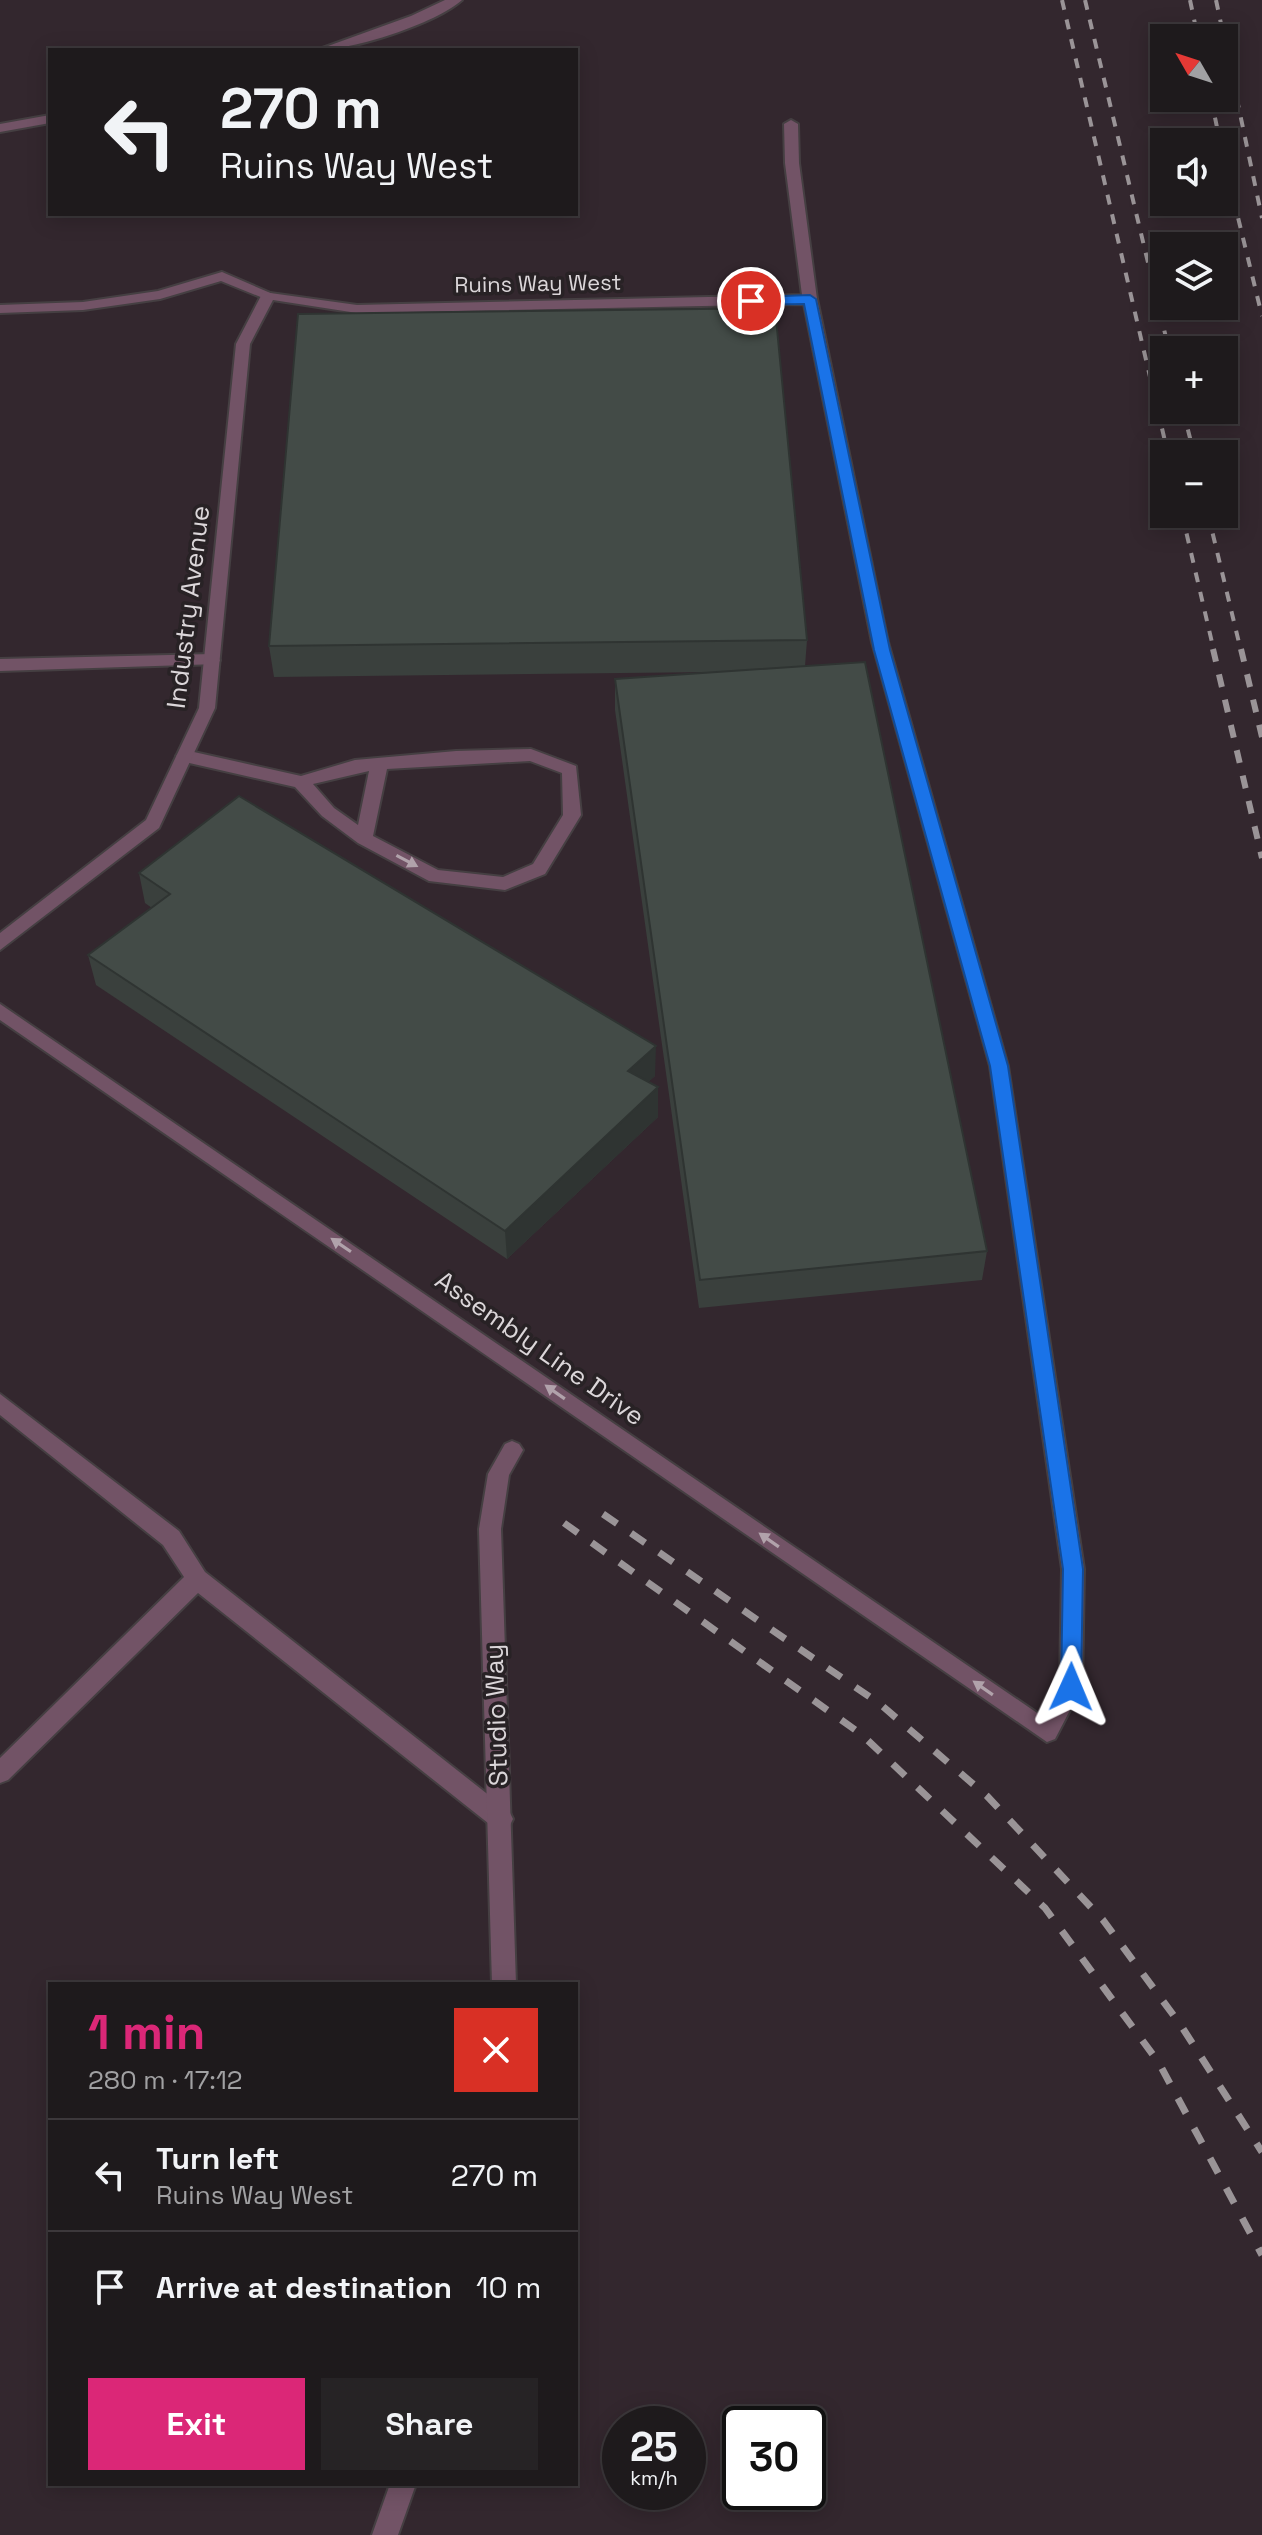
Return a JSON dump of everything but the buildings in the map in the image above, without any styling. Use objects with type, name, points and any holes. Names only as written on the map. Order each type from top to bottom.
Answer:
[{"type":"street","points":[[330,48],[416,19],[455,0]]},
{"type":"street","points":[[0,128],[48,119]]},
{"type":"street","points":[[791,124],[792,163],[810,299]]},
{"type":"street","name":"Ruins Way West","points":[[0,309],[98,304],[160,295],[222,276],[268,295],[357,309],[810,299]]},
{"type":"street","name":"Industry Avenue","points":[[0,943],[153,824],[207,708],[243,344],[268,295]]},
{"type":"street","name":"Assembly Line Drive","points":[[0,1011],[1047,1732],[1071,1687],[1073,1569],[999,1066],[882,650],[810,299]]},
{"type":"street","points":[[0,665],[212,660]]},
{"type":"street","points":[[185,756],[301,782],[355,766],[531,755],[570,770],[572,815],[539,869],[505,884],[435,876],[364,839],[328,812],[301,782]]},
{"type":"street","points":[[364,839],[379,764]]},
{"type":"street","points":[[0,1403],[171,1538],[197,1579],[501,1819]]},
{"type":"street","name":"Studio Way","points":[[504,1982],[490,1529],[499,1474],[512,1450]]},
{"type":"street","points":[[0,1773],[197,1579]]},
{"type":"street","points":[[385,2535],[402,2486]]},
{"type":"shaded area","points":[[0,0],[1262,0],[1262,2535],[0,2535]]},
{"type":"railway","points":[[1062,0],[1165,440]]},
{"type":"railway","points":[[1085,0],[1166,336]]},
{"type":"railway","points":[[1190,0],[1195,24]]},
{"type":"railway","points":[[1216,0],[1262,218]]},
{"type":"railway","points":[[1214,112],[1217,128]]},
{"type":"railway","points":[[1238,216],[1262,316]]},
{"type":"railway","points":[[1186,424],[1190,440]]},
{"type":"railway","points":[[1185,528],[1214,651]]},
{"type":"railway","points":[[1211,528],[1241,651]]},
{"type":"railway","points":[[1213,649],[1262,858]]},
{"type":"railway","points":[[1241,649],[1262,737]]},
{"type":"railway","points":[[603,1514],[880,1704],[987,1796],[1103,1920],[1180,2024],[1262,2152]]},
{"type":"railway","points":[[564,1523],[861,1734],[1045,1908],[1159,2063],[1262,2255]]},
{"type":"route","points":[[751,301],[810,299],[882,650],[999,1066],[1073,1569],[1071,1687]]}]
